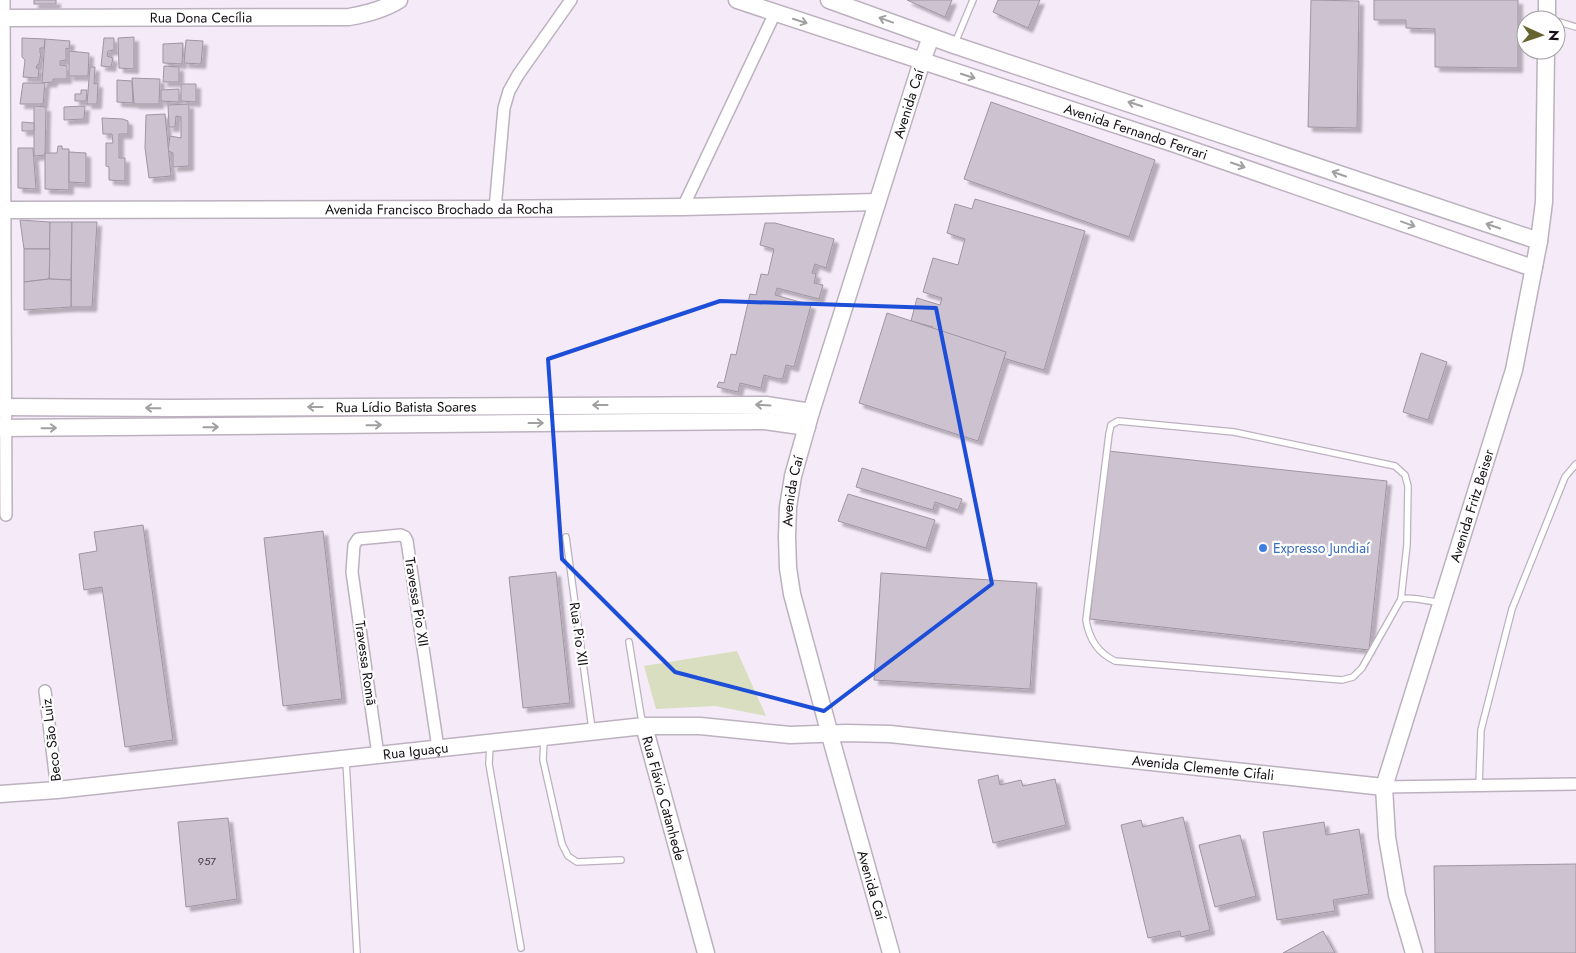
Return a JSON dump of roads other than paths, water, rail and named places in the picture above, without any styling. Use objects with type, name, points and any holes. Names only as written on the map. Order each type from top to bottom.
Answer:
[{"type":"main road","name":"Rua Dona Cecília","points":[[2,18],[349,17],[387,7],[399,0]]},
{"type":"main road","name":"Avenida Fernando Ferrari","points":[[737,0],[1175,144],[1534,267]]},
{"type":"main road","name":"Avenida Fernando Ferrari","points":[[829,0],[931,37],[1539,242]]},
{"type":"main road","name":"Avenida Caí","points":[[891,953],[792,594],[788,568],[788,507],[793,476],[809,419],[931,37]]},
{"type":"main road","name":"Avenida Fritz Beiser","points":[[1414,953],[1397,895],[1387,837],[1384,787],[1514,370],[1539,242],[1544,202],[1546,60]]},
{"type":"main road","points":[[1175,144],[1181,120]]},
{"type":"main road","points":[[1378,213],[1386,190]]},
{"type":"main road","name":"Avenida Francisco Brochado da Rocha","points":[[2,210],[495,209],[877,202]]},
{"type":"main road","points":[[464,405],[465,423]]},
{"type":"main road","points":[[698,405],[698,422]]},
{"type":"main road","name":"Rua Lídio Batista Soares","points":[[3,407],[766,405],[809,419]]},
{"type":"main road","points":[[118,407],[118,427]]},
{"type":"main road","points":[[271,407],[272,426]]},
{"type":"main road","points":[[173,427],[174,408]]},
{"type":"main road","name":"Rua Lídio Batista Soares","points":[[3,428],[698,422],[809,419]]},
{"type":"main road","name":"Rua Iguaçu","points":[[0,794],[57,790],[644,726],[700,726],[790,735],[830,733]]},
{"type":"main road","name":"Rua Flávio Catanhede","points":[[644,726],[706,953]]},
{"type":"main road","name":"Avenida Clemente Cifali","points":[[830,733],[890,734],[1384,787]]},
{"type":"street","points":[[4,0],[2,18],[2,210],[3,428],[6,515]]},
{"type":"street","points":[[495,209],[504,108],[509,90],[571,0]]},
{"type":"street","points":[[683,207],[775,13]]},
{"type":"street","name":"Travessa Pio XII","points":[[352,572],[354,545],[358,539],[401,535],[405,537],[409,550],[438,748]]},
{"type":"street","name":"Travessa Romã","points":[[352,572],[378,755]]},
{"type":"street","name":"Beco São Luiz","points":[[45,691],[57,790]]},
{"type":"street","name":"Avenida Clemente Cifali","points":[[1384,787],[1576,784]]},
{"type":"lane","points":[[954,44],[973,0]]},
{"type":"lane","points":[[1118,421],[1234,432],[1395,466],[1405,475],[1408,486],[1407,546],[1401,599],[1362,668],[1353,677],[1342,680],[1115,661],[1105,656],[1095,645],[1088,633],[1086,620],[1111,425],[1118,421]]},
{"type":"lane","points":[[1479,786],[1481,730],[1512,609],[1565,477],[1576,464]]},
{"type":"lane","name":"Rua Pio XII","points":[[566,537],[592,731]]},
{"type":"lane","points":[[1401,599],[1442,602]]},
{"type":"lane","name":"Rua Flávio Catanhede","points":[[628,642],[644,726]]},
{"type":"lane","points":[[544,736],[544,760],[562,844],[568,856],[577,862],[621,860]]},
{"type":"lane","points":[[490,742],[489,764],[521,948]]},
{"type":"lane","points":[[346,759],[357,953]]},
{"type":"place","name":"Expresso Jundiaí","points":[[1263,548]]}]
